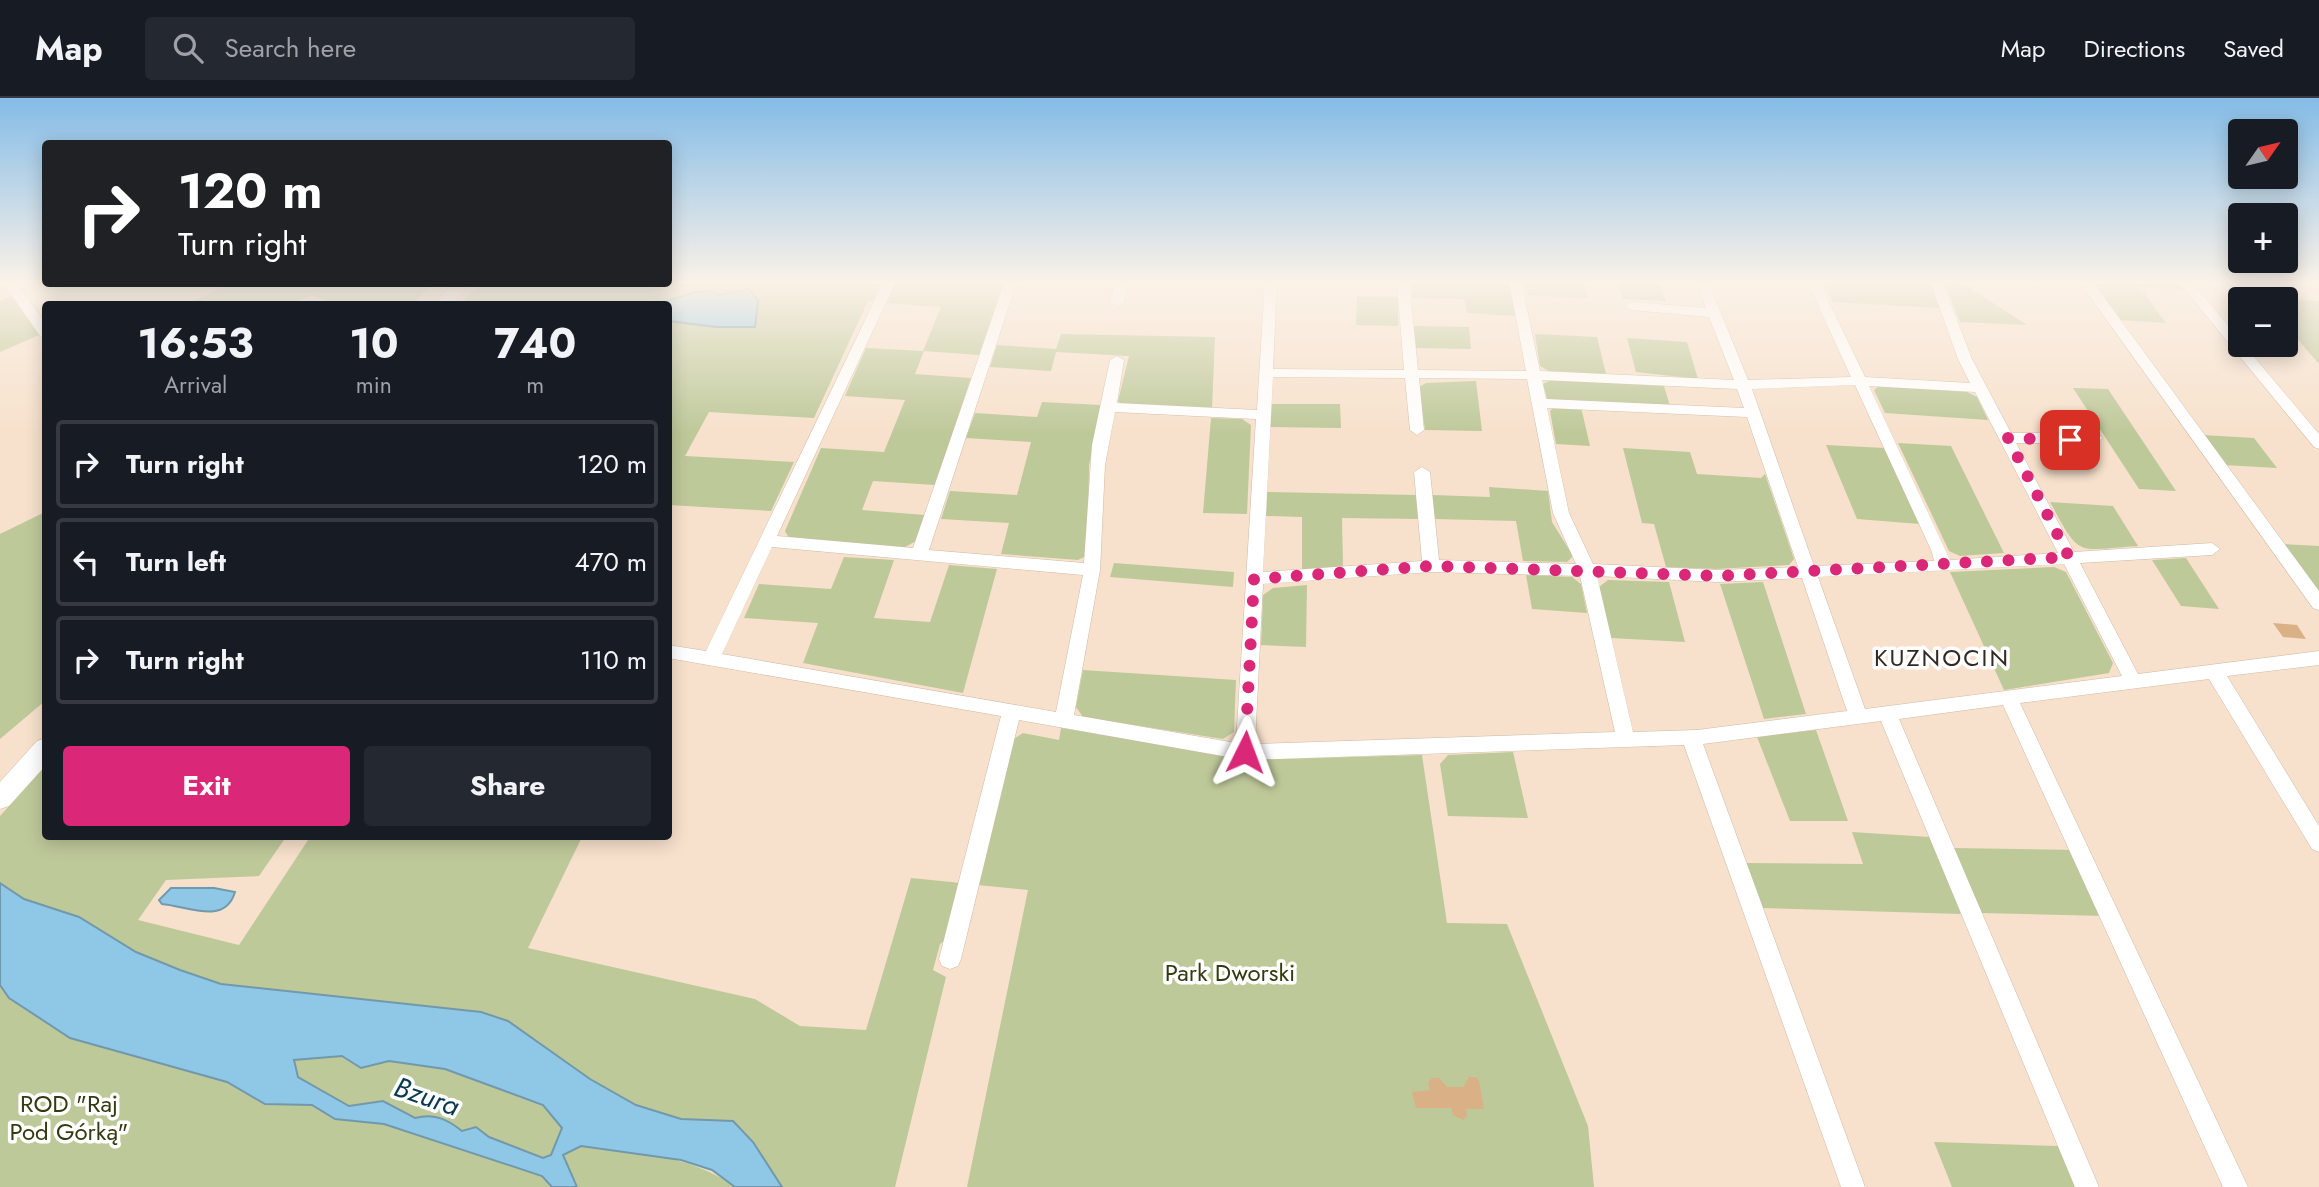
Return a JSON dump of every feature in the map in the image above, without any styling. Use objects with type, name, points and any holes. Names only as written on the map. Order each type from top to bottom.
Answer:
[{"type":"main road","points":[[0,799],[42,752]]},
{"type":"street","points":[[711,659],[866,332]]},
{"type":"street","points":[[919,555],[994,332]]},
{"type":"street","points":[[1245,752],[1268,332]]},
{"type":"street","points":[[1407,332],[1417,430]]},
{"type":"street","points":[[1525,332],[1561,513],[1587,570],[1626,740]]},
{"type":"street","points":[[1722,332],[1858,716]]},
{"type":"street","points":[[1836,332],[1935,540],[1943,566]]},
{"type":"street","points":[[1955,332],[1965,359],[2133,681]]},
{"type":"street","points":[[2122,332],[2319,604]]},
{"type":"street","points":[[2226,332],[2319,444]]},
{"type":"street","points":[[1063,722],[1092,570],[1098,510],[1097,461],[1117,360]]},
{"type":"street","points":[[1266,373],[1411,377],[1533,375],[1743,385],[1860,381],[1980,388]]},
{"type":"street","points":[[1540,403],[1753,413]]},
{"type":"street","points":[[1109,407],[1262,415]]},
{"type":"street","points":[[2008,438],[2096,438]]},
{"type":"street","points":[[1422,472],[1431,566]]},
{"type":"street","points":[[767,541],[1092,570]]},
{"type":"street","points":[[1254,579],[1431,566],[1718,576],[1943,566],[2212,549]]},
{"type":"street","points":[[672,651],[1011,713],[1245,752],[1691,737],[2319,657]]},
{"type":"street","points":[[2214,671],[2319,843]]},
{"type":"street","points":[[2008,696],[2236,1187]]},
{"type":"street","points":[[1887,712],[2087,1187]]},
{"type":"street","points":[[950,959],[1011,713]]},
{"type":"street","points":[[1691,737],[1853,1187]]},
{"type":"green space","points":[[0,332],[37,332],[39,335],[0,352]]},
{"type":"green space","points":[[672,332],[854,332],[814,418],[709,412],[685,456],[794,462],[771,511],[672,505]]},
{"type":"green space","points":[[931,332],[987,332],[979,355],[924,351],[915,374],[971,378],[935,485],[873,481],[862,510],[925,515],[916,541],[905,547],[789,538],[785,531],[821,448],[884,452],[905,400],[845,396],[866,348],[923,351]]},
{"type":"green space","points":[[1414,332],[1469,332],[1471,349],[1415,348]]},
{"type":"green space","points":[[2298,332],[2319,332],[2319,364],[2298,340]]},
{"type":"green space","points":[[1061,334],[1215,337],[1212,408],[1122,405],[1118,401],[1129,356],[1056,352],[1051,371],[990,367],[997,345],[1056,349]]},
{"type":"green space","points":[[1535,334],[1597,337],[1606,374],[1549,371],[1540,366]]},
{"type":"green space","points":[[1627,338],[1687,342],[1698,379],[1636,372]]},
{"type":"green space","points":[[1551,380],[1664,386],[1670,406],[1547,399],[1543,384]]},
{"type":"green space","points":[[1476,381],[1482,431],[1425,430],[1419,387],[1426,383]]},
{"type":"green space","points":[[1879,386],[1967,392],[1977,397],[1988,420],[1885,413],[1874,390]]},
{"type":"green space","points":[[2073,388],[2108,389],[2176,491],[2139,489]]},
{"type":"green space","points":[[1042,402],[1101,405],[1089,465],[1088,555],[1078,560],[1001,554],[1009,523],[941,519],[950,491],[1017,495],[1031,442],[966,438],[975,413],[1037,417]]},
{"type":"green space","points":[[1270,404],[1340,404],[1341,428],[1269,427]]},
{"type":"green space","points":[[1555,406],[1581,407],[1590,446],[1556,444],[1550,411]]},
{"type":"green space","points":[[1211,418],[1242,419],[1251,425],[1247,514],[1203,513]]},
{"type":"green space","points":[[2202,435],[2254,438],[2277,468],[2224,465]]},
{"type":"green space","points":[[1898,443],[1951,446],[2004,553],[1960,556],[1949,551]]},
{"type":"green space","points":[[1826,445],[1885,448],[1920,524],[1857,519]]},
{"type":"green space","points":[[1623,448],[1690,452],[1697,474],[1761,478],[1765,474],[1794,559],[1789,565],[1716,569],[1666,567],[1654,524],[1642,523]]},
{"type":"green space","points":[[1489,487],[1548,491],[1552,522],[1573,556],[1567,562],[1523,561],[1516,521],[1434,519],[1432,495],[1490,497]]},
{"type":"green space","points":[[1267,492],[1416,495],[1418,519],[1342,518],[1343,567],[1302,570],[1302,517],[1266,516]]},
{"type":"green space","points":[[2050,502],[2113,506],[2138,546],[2102,549],[2082,547],[2068,533]]},
{"type":"green space","points":[[42,513],[42,704],[0,739],[0,534]]},
{"type":"green space","points":[[2281,544],[2319,546],[2319,590],[2315,590]]},
{"type":"green space","points":[[844,557],[894,560],[874,618],[930,622],[949,565],[997,569],[963,693],[803,663],[818,623],[744,618],[759,584],[831,589]]},
{"type":"green space","points":[[2186,558],[2219,609],[2181,606],[2152,560]]},
{"type":"green space","points":[[1114,563],[1234,572],[1233,587],[1110,577]]},
{"type":"green space","points":[[2054,567],[2066,572],[2113,663],[2109,673],[2004,690],[1950,572]]},
{"type":"green space","points":[[1526,575],[1572,577],[1581,584],[1587,613],[1532,609]]},
{"type":"green space","points":[[1608,580],[1669,582],[1685,642],[1611,638],[1599,587]]},
{"type":"green space","points":[[1763,582],[1806,714],[1764,719],[1720,584]]},
{"type":"green space","points":[[1307,585],[1306,647],[1261,645],[1263,595],[1273,588]]},
{"type":"green space","points":[[1083,670],[1236,680],[1234,732],[1223,739],[1083,717],[1076,707]]},
{"type":"green space","name":"Park Dworski","points":[[1061,728],[1237,757],[1238,760],[1422,755],[1447,923],[1507,924],[1588,1126],[1594,1187],[967,1187],[1028,890],[978,885],[1012,740],[1023,733],[1059,740]]},
{"type":"green space","points":[[1816,730],[1848,821],[1790,821],[1757,737]]},
{"type":"green space","points":[[1513,752],[1528,818],[1448,816],[1440,764],[1448,755]]},
{"type":"green space","points":[[42,769],[42,840],[284,840],[259,876],[166,880],[138,920],[239,945],[308,840],[581,840],[528,948],[755,999],[800,1026],[866,1030],[911,878],[961,883],[946,940],[940,944],[933,970],[946,977],[895,1187],[782,1187],[733,1121],[681,1119],[636,1105],[590,1079],[536,1040],[481,1012],[221,984],[136,952],[79,917],[24,899],[0,883],[0,816]]},
{"type":"green space","points":[[1852,832],[1930,837],[1961,914],[1763,908],[1746,863],[1863,864]]},
{"type":"green space","points":[[1953,848],[2075,850],[2105,916],[1982,913]]},
{"type":"green space","name":"ROD \"Raj Pod Górką\"","points":[[0,985],[9,998],[70,1038],[227,1082],[265,1104],[312,1105],[335,1119],[384,1124],[542,1176],[552,1187],[0,1187]]},
{"type":"green space","points":[[342,1056],[361,1068],[389,1061],[445,1069],[543,1105],[562,1128],[551,1156],[543,1159],[489,1137],[476,1127],[462,1131],[440,1118],[415,1118],[383,1101],[349,1106],[298,1078],[294,1060]]},
{"type":"green space","points":[[1934,1142],[2058,1146],[2075,1187],[1952,1187]]},
{"type":"green space","points":[[581,1146],[680,1161],[699,1167],[735,1187],[577,1187],[563,1154]]},
{"type":"water","points":[[0,883],[24,899],[79,917],[136,952],[221,984],[481,1012],[508,1021],[590,1079],[636,1105],[681,1119],[733,1121],[753,1142],[782,1187],[735,1187],[712,1170],[681,1160],[581,1146],[563,1155],[577,1187],[552,1187],[542,1176],[384,1124],[335,1119],[312,1105],[265,1104],[227,1082],[70,1038],[9,998],[0,985]],"holes":[[[342,1056],[361,1068],[389,1061],[445,1069],[543,1105],[562,1128],[551,1155],[543,1158],[489,1137],[476,1127],[462,1131],[440,1118],[415,1118],[383,1101],[349,1106],[298,1077],[294,1060]]]},
{"type":"water","points":[[171,888],[214,888],[235,892],[223,908],[204,912],[162,904],[159,900]]},
{"type":"building","points":[[2273,623],[2297,625],[2306,639],[2283,637]]},
{"type":"building","points":[[1469,1077],[1476,1077],[1479,1081],[1484,1109],[1466,1109],[1467,1116],[1463,1120],[1453,1115],[1451,1108],[1416,1108],[1412,1092],[1430,1090],[1428,1082],[1432,1078],[1439,1078],[1447,1087],[1463,1087]]},
{"type":"district","name":"KUZNOCIN","points":[[1942,658]]},
{"type":"route","points":[[1245,752],[1254,579],[1431,566],[1718,576],[1943,566],[2069,557],[2008,438],[2070,440]]},
{"type":"water label","name":"Bzura","points":[[427,1096]]}]
